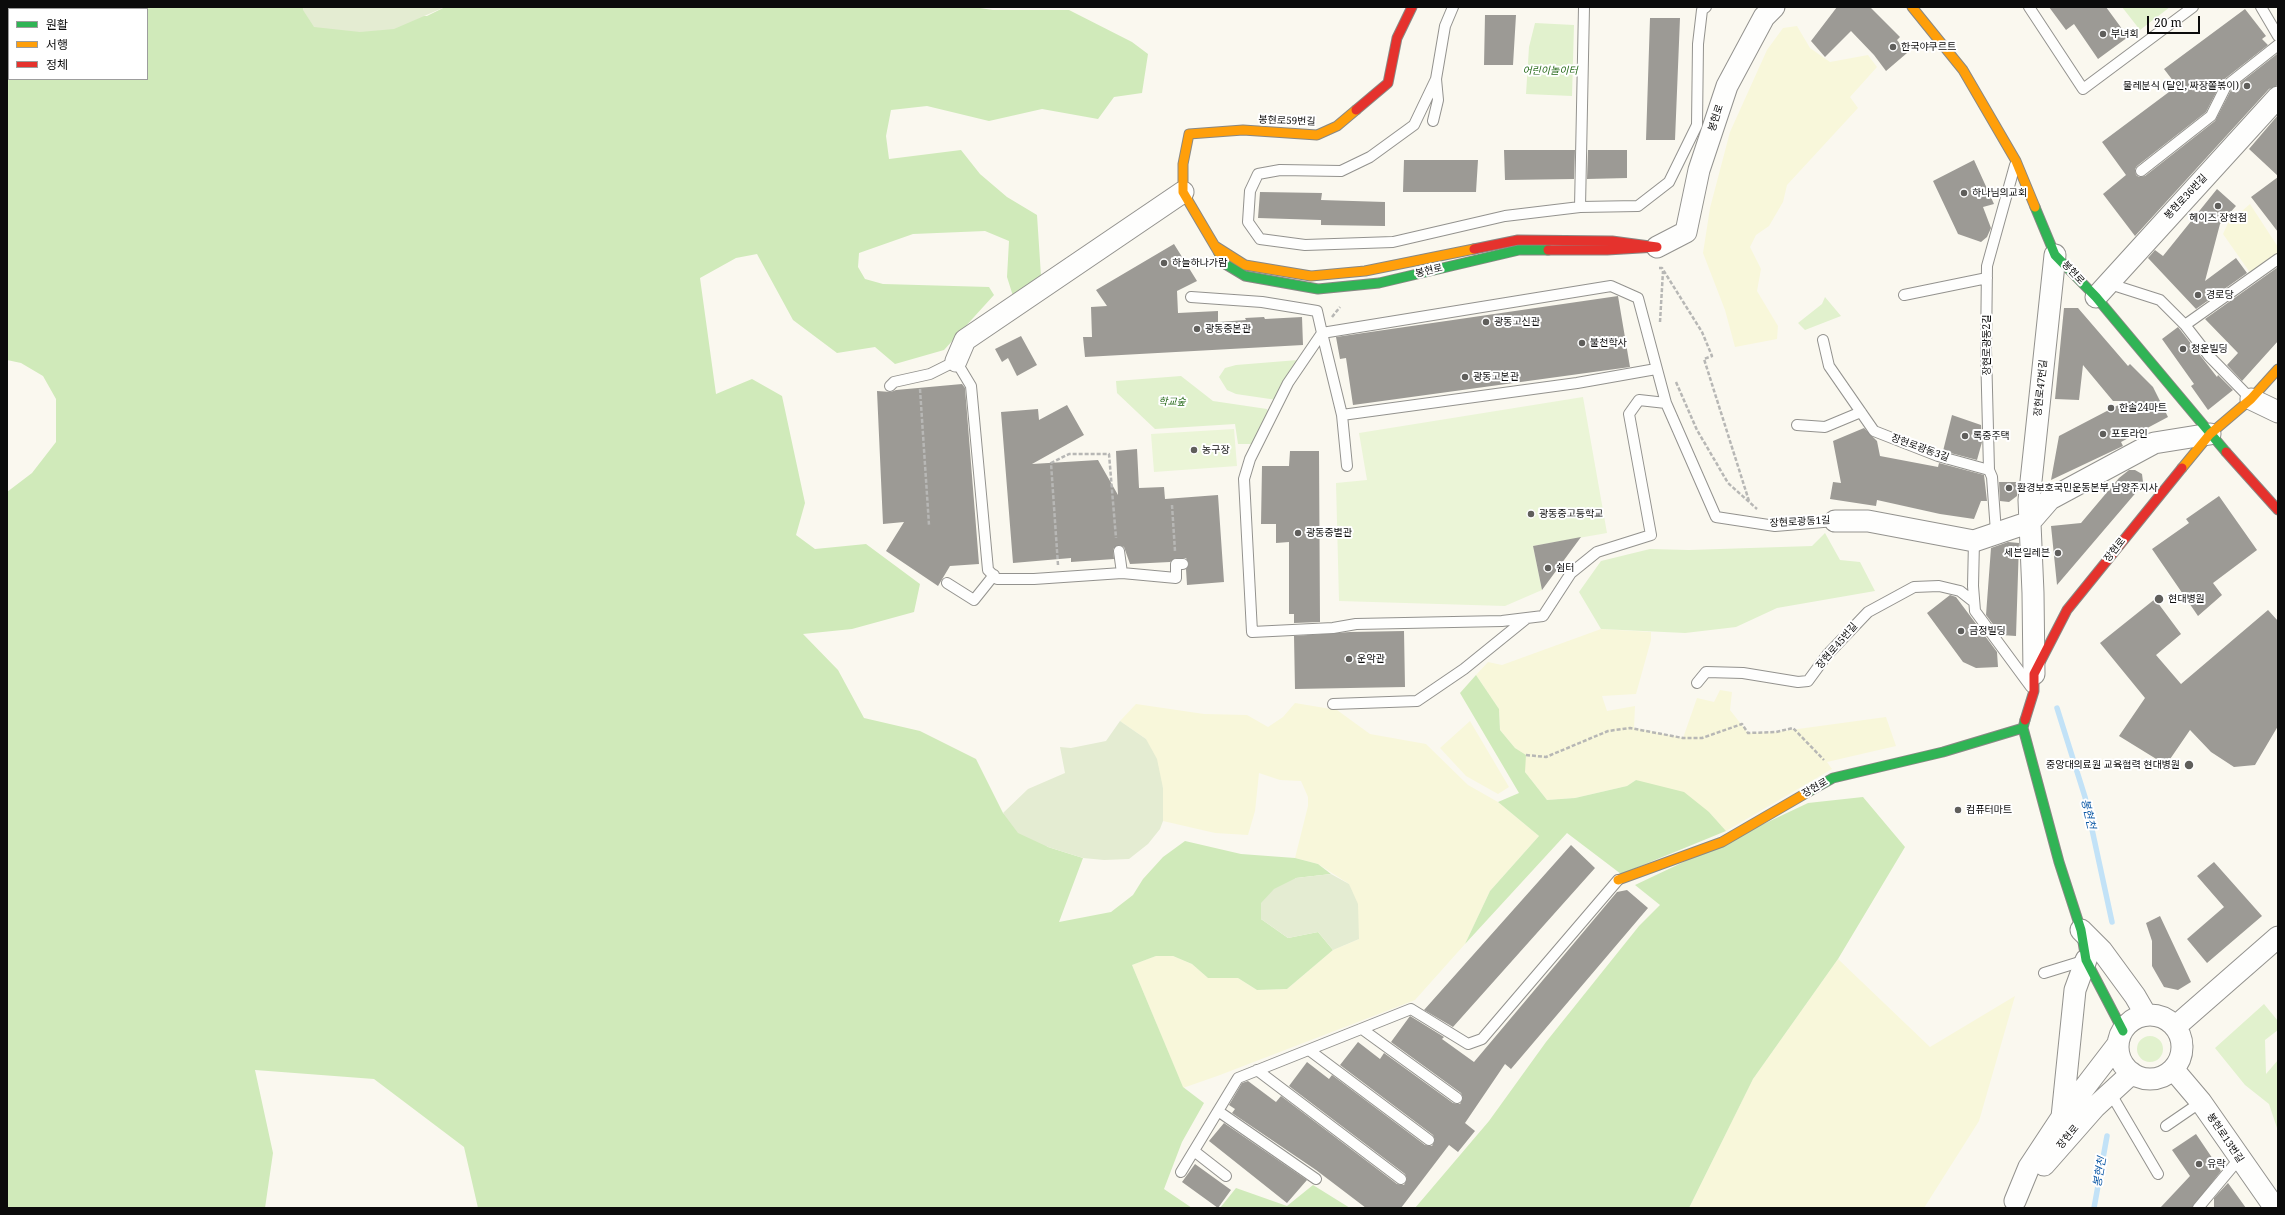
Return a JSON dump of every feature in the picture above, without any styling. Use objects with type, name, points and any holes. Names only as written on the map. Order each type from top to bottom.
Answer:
[{"type":"street","name":"봉현로59번길","points":[[1183,164],[1189,134],[1243,130],[1317,135],[1337,126],[1388,83],[1397,38],[1412,7]]},
{"type":"street","name":"봉현로","points":[[1912,7],[1963,70],[2016,161],[2056,254],[2103,291],[2210,434],[2278,510]]},
{"type":"street","name":"봉현로","points":[[1183,164],[1184,192],[1225,264],[1245,276],[1318,289],[1379,283],[1520,250],[1607,250],[1657,247],[1686,232],[1699,170],[1727,86],[1767,10]]},
{"type":"street","name":"봉현로36번길","points":[[2103,291],[2156,230],[2278,97]]},
{"type":"street","points":[[956,362],[965,340],[1184,192]]},
{"type":"street","name":"봉현로","points":[[1215,246],[1245,265],[1311,276],[1365,271],[1518,240],[1612,241],[1657,247]]},
{"type":"street","name":"장현로47번길","points":[[2034,683],[2029,500],[2056,254]]},
{"type":"street","name":"장현로","points":[[1618,880],[1722,842],[1838,776],[1943,752],[2023,728],[2034,683],[2067,610],[2210,434],[2251,399],[2278,370]]},
{"type":"street","points":[[2251,399],[2278,412]]},
{"type":"street","points":[[1974,541],[1996,532],[2030,522],[2050,499],[2154,443],[2210,434]]},
{"type":"street","name":"장현로광동1길","points":[[1835,521],[1868,521],[1974,541]]},
{"type":"street","points":[[2013,1204],[2029,1167],[2062,1117],[2121,1037],[2136,1019],[2146,1015],[2157,1016],[2167,1020],[2175,1027],[2180,1036],[2182,1047],[2181,1058],[2173,1069],[2158,1078],[2148,1079],[2132,1073],[2122,1064],[2119,1054],[2121,1037],[2086,960],[2081,930],[2059,862],[2023,728]]},
{"type":"street","points":[[2081,930],[2102,951],[2135,996],[2146,1015]]},
{"type":"street","points":[[2175,1027],[2278,937]]},
{"type":"street","name":"장현로","points":[[2062,1117],[2075,990],[2086,960]]},
{"type":"street","name":"봉현로13번길","points":[[2173,1069],[2200,1102],[2275,1208]]},
{"type":"street","name":"장현로","points":[[2013,1204],[2073,1130],[2095,1107],[2111,1094],[2132,1073]]},
{"type":"lane","points":[[1433,121],[1438,100],[1436,79],[1445,26],[1453,7]]},
{"type":"lane","points":[[1580,207],[1584,7]]},
{"type":"lane","points":[[1436,79],[1414,125],[1370,157],[1341,171],[1280,170],[1258,174],[1250,192],[1248,222],[1260,239],[1305,245],[1393,242],[1505,216],[1580,207],[1638,206],[1669,182],[1697,125],[1698,44],[1702,10],[1706,7]]},
{"type":"lane","points":[[2029,7],[2083,89],[2193,7]]},
{"type":"lane","points":[[2261,7],[2278,36]]},
{"type":"lane","points":[[2141,171],[2212,116],[2226,86],[2278,45]]},
{"type":"lane","name":"장현로광동2길","points":[[1996,532],[1992,477],[1989,470],[1986,350],[1987,278],[1988,266],[2016,161]]},
{"type":"lane","points":[[2185,325],[2278,259]]},
{"type":"lane","points":[[1904,295],[1987,278]]},
{"type":"lane","points":[[1611,286],[1638,298],[1656,368],[1666,403],[1639,400],[1629,414],[1652,535],[1597,552],[1571,573],[1543,616],[1502,621],[1356,624],[1332,628],[1252,632],[1244,479],[1250,458],[1288,384],[1321,331],[1611,286]]},
{"type":"lane","points":[[2103,291],[2160,300],[2185,325],[2209,356],[2251,399]]},
{"type":"lane","points":[[1191,297],[1262,302],[1317,311],[1342,415],[1347,466]]},
{"type":"lane","name":"장현로광동3길","points":[[1823,340],[1829,366],[1874,431],[1938,456],[1989,470]]},
{"type":"lane","points":[[890,386],[894,382],[930,374],[956,362],[971,386],[982,525],[988,570],[997,579],[1122,573],[1176,578],[1179,564],[1175,554]]},
{"type":"lane","points":[[1342,415],[1577,383],[1656,368]]},
{"type":"lane","name":"장현로광동1길","points":[[1666,403],[1716,516],[1775,526],[1835,521]]},
{"type":"lane","points":[[1797,425],[1825,427],[1861,412]]},
{"type":"lane","points":[[1974,541],[1975,611],[2034,683]]},
{"type":"lane","points":[[1118,546],[1122,573]]},
{"type":"lane","points":[[947,583],[974,600],[994,576]]},
{"type":"lane","name":"장현로45번길","points":[[1697,683],[1706,672],[1742,673],[1798,682],[1808,681],[1827,655],[1868,612],[1914,587],[1939,586],[1960,591],[1974,602]]},
{"type":"lane","points":[[1332,704],[1417,702],[1464,669],[1527,618]]},
{"type":"lane","points":[[1181,1172],[1238,1078],[1411,1009],[1468,1044],[1482,1039],[1618,880]]},
{"type":"lane","points":[[2044,973],[2086,960]]},
{"type":"lane","points":[[1362,1029],[1457,1098]]},
{"type":"lane","points":[[1308,1050],[1429,1140]]},
{"type":"lane","points":[[1257,1070],[1401,1179]]},
{"type":"lane","points":[[2111,1094],[2158,1174]]},
{"type":"lane","points":[[2166,1126],[2200,1102]]},
{"type":"lane","points":[[1218,1111],[1316,1179]]},
{"type":"lane","points":[[1194,1151],[1226,1176]]},
{"type":"lane","points":[[2198,1208],[2239,1159]]},
{"type":"path","points":[[1657,247],[1662,268],[1659,324]]},
{"type":"path","points":[[1655,268],[1662,268]]},
{"type":"path","points":[[1662,268],[1702,332],[1712,356],[1704,359],[1749,501]]},
{"type":"path","points":[[1321,331],[1341,306]]},
{"type":"path","points":[[1656,368],[1676,382],[1697,430],[1728,483],[1775,526]]},
{"type":"path","points":[[920,377],[929,525]]},
{"type":"path","points":[[1059,577],[1050,463],[1069,454],[1109,454],[1118,546]]},
{"type":"path","points":[[1172,505],[1175,554]]},
{"type":"path","points":[[1526,755],[1546,757],[1608,731],[1630,728],[1683,738],[1702,738],[1742,724],[1748,733],[1776,732],[1793,728],[1809,743],[1838,776]]},
{"type":"green space","points":[[7,7],[304,7],[303,10],[427,16],[445,7],[973,7],[993,10],[1069,10],[1132,42],[1148,54],[1142,93],[1114,97],[1098,119],[1042,109],[989,121],[927,106],[891,110],[886,136],[889,159],[961,150],[980,174],[1007,197],[1037,215],[1041,276],[1013,296],[1007,277],[1009,241],[985,231],[913,234],[859,253],[858,267],[865,279],[883,284],[989,287],[994,295],[944,350],[895,364],[875,347],[837,353],[793,320],[757,254],[736,258],[700,278],[716,394],[752,379],[782,396],[805,503],[796,535],[815,549],[866,544],[920,584],[914,612],[852,629],[803,634],[838,670],[864,718],[920,731],[976,759],[1003,813],[1048,847],[1083,858],[1059,922],[1111,912],[1133,895],[1143,879],[1163,857],[1185,841],[1241,854],[1295,858],[1318,864],[1331,874],[1296,878],[1261,919],[1288,938],[1318,932],[1333,950],[1287,989],[1257,990],[1238,978],[1208,978],[1192,964],[1173,956],[1156,956],[1132,965],[1183,1087],[1204,1103],[1182,1142],[1164,1189],[1192,1208],[478,1208],[464,1147],[374,1079],[255,1070],[273,1153],[265,1208],[7,1208],[7,492],[32,473],[56,442],[56,399],[43,376],[21,363],[7,360]]},
{"type":"green space","points":[[304,7],[445,7],[394,29],[360,32],[314,27],[303,10]]},
{"type":"green space","points":[[2122,7],[2170,7],[2140,30]]},
{"type":"green space","name":"어린이놀이터","points":[[1535,23],[1574,25],[1572,96],[1526,94],[1529,47]]},
{"type":"green space","points":[[1797,26],[1810,48],[1830,62],[1868,55],[1877,67],[1850,97],[1858,108],[1787,185],[1783,202],[1769,226],[1756,235],[1750,247],[1761,269],[1757,291],[1778,326],[1777,339],[1735,347],[1725,310],[1703,253],[1710,208],[1730,132],[1767,50],[1783,28]]},
{"type":"green space","points":[[2250,204],[2278,247],[2278,255],[2251,274],[2223,234],[2228,223]]},
{"type":"green space","points":[[1825,297],[1841,316],[1805,330],[1798,323],[1822,304]]},
{"type":"green space","points":[[1298,360],[1277,400],[1236,394],[1227,390],[1219,377],[1225,368],[1236,365]]},
{"type":"green space","name":"학교숲","points":[[1181,376],[1213,401],[1267,409],[1269,414],[1254,444],[1238,444],[1235,424],[1155,429],[1117,393],[1116,381]]},
{"type":"green space","points":[[1583,397],[1607,533],[1533,546],[1542,590],[1505,606],[1339,601],[1336,483],[1367,480],[1359,433]]},
{"type":"green space","name":"농구장","points":[[1234,429],[1237,466],[1154,472],[1151,434]]},
{"type":"green space","points":[[1825,533],[1840,560],[1860,562],[1875,591],[1777,608],[1736,627],[1685,633],[1601,629],[1579,592],[1601,561],[1650,549],[1689,550],[1812,546]]},
{"type":"green space","points":[[1601,629],[1651,632],[1651,640],[1636,694],[1602,696],[1607,711],[1635,706],[1634,728],[1683,738],[1697,698],[1714,702],[1720,690],[1732,692],[1730,710],[1748,733],[1776,732],[1886,717],[1896,746],[1827,762],[1832,769],[1726,831],[1709,812],[1636,780],[1627,786],[1575,798],[1547,800],[1525,772],[1525,755],[1515,748],[1500,730],[1499,709],[1476,675],[1488,662],[1502,665]]},
{"type":"green space","points":[[1476,675],[1499,709],[1500,730],[1515,748],[1526,755],[1525,772],[1547,800],[1575,798],[1627,786],[1636,780],[1684,792],[1709,812],[1726,831],[1621,874],[1567,833],[1465,944],[1490,891],[1539,836],[1498,802],[1519,793],[1460,693]]},
{"type":"green space","points":[[1295,703],[1337,710],[1370,734],[1426,744],[1468,785],[1498,802],[1539,836],[1490,891],[1465,944],[1415,1000],[1183,1088],[1132,965],[1156,956],[1173,956],[1192,964],[1208,978],[1238,978],[1257,990],[1287,989],[1333,950],[1359,939],[1349,884],[1318,864],[1295,858],[1308,806],[1308,797],[1301,781],[1280,780],[1259,773],[1255,811],[1248,835],[1215,833],[1163,821],[1163,788],[1146,739],[1120,721],[1136,704],[1204,714],[1247,715],[1268,727],[1283,717]]},
{"type":"green space","points":[[1120,721],[1146,739],[1157,759],[1163,788],[1163,821],[1160,829],[1148,844],[1129,859],[1104,860],[1083,858],[1048,847],[1018,833],[1003,813],[1028,789],[1065,773],[1060,747],[1071,748],[1106,741]]},
{"type":"green space","points":[[1470,721],[1509,787],[1498,794],[1466,776],[1440,748]]},
{"type":"green space","points":[[1863,797],[1905,847],[1838,959],[1753,1079],[1689,1208],[1415,1208],[1489,1121],[1546,1042],[1639,926],[1660,905],[1635,885],[1808,803]]},
{"type":"green space","points":[[1331,874],[1349,884],[1358,904],[1359,939],[1333,950],[1318,932],[1288,938],[1261,919],[1261,903],[1274,889],[1296,878]]},
{"type":"green space","points":[[1838,959],[1930,1047],[2015,996],[1979,1121],[1924,1208],[1689,1208],[1753,1079]]},
{"type":"green space","points":[[2264,1004],[2278,1021],[2278,1030],[2265,1040],[2266,1074],[2278,1060],[2278,1131],[2269,1104],[2245,1085],[2215,1048]]},
{"type":"green space","points":[[2150,1036],[2159,1040],[2163,1049],[2159,1058],[2150,1062],[2141,1058],[2137,1049],[2141,1040]]},
{"type":"green space","points":[[1313,1185],[1350,1208],[1220,1208],[1236,1188],[1287,1206]]},
{"type":"building","points":[[1837,7],[1870,7],[1900,37],[1897,40],[1907,53],[1886,71],[1874,55],[1851,31],[1825,57],[1811,41]]},
{"type":"building","name":"부녀회","points":[[2049,7],[2106,7],[2128,37],[2098,59],[2074,24],[2066,30]]},
{"type":"building","points":[[2245,9],[2266,36],[2262,39],[2268,45],[2222,81],[2206,112],[2137,166],[2135,169],[2136,175],[2139,177],[2145,176],[2215,121],[2231,90],[2277,54],[2278,85],[2269,89],[2135,236],[2103,194],[2126,175],[2102,142],[2177,86],[2164,69]]},
{"type":"building","points":[[1485,15],[1516,15],[1513,65],[1484,65]]},
{"type":"building","points":[[1650,18],[1680,18],[1675,140],[1646,140]]},
{"type":"building","points":[[2278,115],[2278,176],[2249,149]]},
{"type":"building","points":[[1504,150],[1575,150],[1574,179],[1505,180]]},
{"type":"building","points":[[1588,150],[1627,150],[1627,178],[1587,179]]},
{"type":"building","points":[[1404,160],[1478,160],[1476,192],[1403,192]]},
{"type":"building","name":"하나님의교회","points":[[1974,160],[1994,204],[1983,207],[1991,228],[1987,237],[1981,242],[1958,234],[1933,181]]},
{"type":"building","points":[[2278,177],[2278,232],[2251,197]]},
{"type":"building","points":[[2217,189],[2236,206],[2220,224],[2205,281],[2236,258],[2247,273],[2196,309],[2148,258],[2155,250],[2163,256]]},
{"type":"building","points":[[1260,192],[1322,193],[1321,200],[1385,202],[1385,226],[1321,225],[1321,220],[1258,218]]},
{"type":"building","name":"광동중본관","points":[[1174,244],[1197,281],[1177,291],[1178,313],[1218,311],[1218,322],[1246,320],[1245,318],[1264,317],[1265,319],[1302,317],[1303,345],[1085,357],[1083,337],[1092,337],[1091,307],[1107,306],[1096,290]]},
{"type":"building","points":[[2278,267],[2278,341],[2242,381],[2227,365],[2238,353],[2205,319]]},
{"type":"building","points":[[1618,296],[1630,367],[1353,405],[1346,358],[1340,359],[1336,337]]},
{"type":"building","points":[[2064,308],[2078,308],[2128,366],[2130,364],[2153,387],[2168,417],[2121,442],[2123,446],[2051,480],[2059,436],[2126,401],[2113,401],[2083,365],[2079,400],[2055,399]]},
{"type":"building","points":[[2178,327],[2217,377],[2218,375],[2233,390],[2208,410],[2191,386],[2194,384],[2162,339]]},
{"type":"building","points":[[1021,336],[1037,365],[1017,376],[1008,358],[1002,362],[995,349]]},
{"type":"building","points":[[962,384],[965,388],[979,564],[950,566],[938,586],[886,551],[904,522],[883,524],[877,391],[891,392],[896,390]]},
{"type":"building","points":[[1067,405],[1084,435],[1032,464],[1098,460],[1118,495],[1116,451],[1137,449],[1139,488],[1164,487],[1165,499],[1218,495],[1224,582],[1187,585],[1186,569],[1189,564],[1186,558],[1176,558],[1170,562],[1130,564],[1124,547],[1119,545],[1113,549],[1114,559],[1071,562],[1071,558],[1013,563],[1001,412],[1038,409],[1039,420]]},
{"type":"building","name":"록중주택","points":[[1952,415],[1981,425],[1982,442],[1977,460],[1943,451]]},
{"type":"building","points":[[1864,428],[1877,441],[1880,456],[1938,467],[1939,463],[1984,475],[1987,501],[1981,501],[1974,519],[1940,514],[1877,500],[1876,506],[1830,499],[1833,482],[1841,483],[1833,441]]},
{"type":"building","name":"광동중별관","points":[[1290,451],[1319,451],[1320,622],[1294,623],[1294,614],[1289,614],[1289,542],[1276,543],[1276,524],[1261,524],[1262,466],[1289,466]]},
{"type":"building","points":[[2129,470],[2135,470],[2142,474],[2143,482],[2139,489],[2057,585],[2051,526],[2081,523],[2119,478]]},
{"type":"building","name":"환경보호국민운동본부 남양주지사","points":[[1999,482],[2019,482],[2017,496],[2009,502],[2000,501]]},
{"type":"building","points":[[2219,496],[2257,550],[2213,583],[2222,595],[2198,616],[2152,549],[2189,523],[2186,519]]},
{"type":"building","name":"쉼터","points":[[1581,537],[1542,590],[1533,546]]},
{"type":"building","points":[[2008,542],[2019,543],[2016,636],[2001,635],[1986,615],[1991,548]]},
{"type":"building","name":"금정빌딩","points":[[1950,595],[1956,597],[1997,652],[1998,667],[1976,668],[1963,662],[1927,613]]},
{"type":"building","points":[[2155,599],[2181,634],[2156,655],[2181,684],[2268,610],[2278,621],[2278,726],[2255,765],[2234,767],[2211,752],[2190,730],[2166,765],[2119,736],[2145,698],[2100,643]]},
{"type":"building","name":"운악관","points":[[1404,631],[1405,687],[1295,689],[1294,636],[1350,632]]},
{"type":"building","points":[[1571,845],[1595,868],[1453,1027],[1424,1010]]},
{"type":"building","points":[[2214,862],[2262,916],[2207,963],[2187,939],[2224,907],[2197,876]]},
{"type":"building","points":[[1627,890],[1648,908],[1511,1069],[1505,1064],[1465,1123],[1475,1131],[1458,1152],[1449,1145],[1401,1208],[1366,1208],[1316,1170],[1232,1113],[1235,1109],[1229,1105],[1242,1083],[1248,1081],[1276,1102],[1281,1096],[1397,1184],[1404,1185],[1407,1179],[1405,1174],[1289,1086],[1307,1062],[1329,1079],[1332,1075],[1425,1145],[1432,1146],[1435,1140],[1433,1135],[1340,1065],[1358,1042],[1380,1059],[1384,1053],[1453,1103],[1460,1104],[1463,1098],[1461,1093],[1391,1042],[1410,1016],[1444,1037],[1442,1039],[1474,1062],[1617,892]]},
{"type":"building","points":[[2160,916],[2191,982],[2178,990],[2164,987],[2152,966],[2152,941],[2146,923]]},
{"type":"building","points":[[1224,1123],[1307,1180],[1287,1203],[1209,1141]]},
{"type":"building","points":[[2196,1134],[2221,1171],[2192,1208],[2160,1208],[2190,1176],[2172,1150]]},
{"type":"building","points":[[1195,1164],[1231,1190],[1218,1208],[1182,1182]]},
{"type":"building","points":[[2228,1183],[2246,1208],[2214,1208],[2214,1198]]},
{"type":"waterway","name":"봉현천","points":[[2057,708],[2085,797],[2112,922]]},
{"type":"waterway","name":"봉현천","points":[[2094,1208],[2107,1136]]},
{"type":"traffic: fast","points":[[2035,207],[2055,255],[2096,297],[2226,452]]},
{"type":"traffic: fast","points":[[1219,253],[1225,264],[1245,276],[1318,289],[1379,283],[1519,250],[1548,250]]},
{"type":"traffic: fast","points":[[2025,720],[2023,728],[2059,862],[2081,930],[2086,960],[2123,1031]]},
{"type":"traffic: fast","points":[[1808,792],[1833,778],[1943,752],[2023,728]]},
{"type":"traffic: slow","points":[[1912,7],[1963,70],[2016,161],[2035,207]]},
{"type":"traffic: slow","points":[[1219,253],[1183,192],[1183,164],[1189,134],[1243,130],[1317,135],[1337,126],[1356,110]]},
{"type":"traffic: slow","points":[[1215,246],[1245,265],[1311,276],[1365,271],[1474,249]]},
{"type":"traffic: slow","points":[[2182,468],[2210,434],[2251,399],[2278,369]]},
{"type":"traffic: slow","points":[[1618,880],[1722,842],[1808,792]]},
{"type":"traffic: jam","points":[[1356,110],[1388,83],[1397,38],[1412,7]]},
{"type":"traffic: jam","points":[[1474,249],[1518,240],[1612,241],[1657,247],[1607,250],[1548,250]]},
{"type":"traffic: jam","points":[[2226,452],[2278,510]]},
{"type":"traffic: jam","points":[[2025,720],[2034,691],[2034,674],[2067,610],[2182,468]]},
{"type":"place","name":"부녀회","points":[[2103,34]]},
{"type":"place","name":"한국야쿠르트","points":[[1893,47]]},
{"type":"place","name":"물레분식 (달인, 짜장쫄볶이)","points":[[2247,86]]},
{"type":"place","name":"하나님의교회","points":[[1964,193]]},
{"type":"place","name":"헤이즈 장현점","points":[[2218,206]]},
{"type":"place","name":"하늘하나가람","points":[[1164,263]]},
{"type":"place","name":"경로당","points":[[2198,295]]},
{"type":"place","name":"광동고신관","points":[[1486,322]]},
{"type":"place","name":"광동중본관","points":[[1197,329]]},
{"type":"place","name":"불천학사","points":[[1582,343]]},
{"type":"place","name":"청운빌딩","points":[[2183,349]]},
{"type":"place","name":"광동고본관","points":[[1465,377]]},
{"type":"place","name":"한솔24마트","points":[[2111,408]]},
{"type":"place","name":"포토라인","points":[[2103,434]]},
{"type":"place","name":"록중주택","points":[[1965,436]]},
{"type":"place","name":"농구장","points":[[1194,450]]},
{"type":"place","name":"환경보호국민운동본부 남양주지사","points":[[2009,488]]},
{"type":"place","name":"광동중고등학교","points":[[1531,514]]},
{"type":"place","name":"광동중별관","points":[[1298,533]]},
{"type":"place","name":"세븐일레븐","points":[[2058,553]]},
{"type":"place","name":"쉼터","points":[[1548,568]]},
{"type":"place","name":"현대병원","points":[[2159,599]]},
{"type":"place","name":"금정빌딩","points":[[1961,631]]},
{"type":"place","name":"운악관","points":[[1349,659]]},
{"type":"place","name":"중앙대의료원 교육협력 현대병원","points":[[2189,765]]},
{"type":"place","name":"컴퓨터마트","points":[[1958,810]]},
{"type":"place","name":"유락","points":[[2199,1164]]}]
